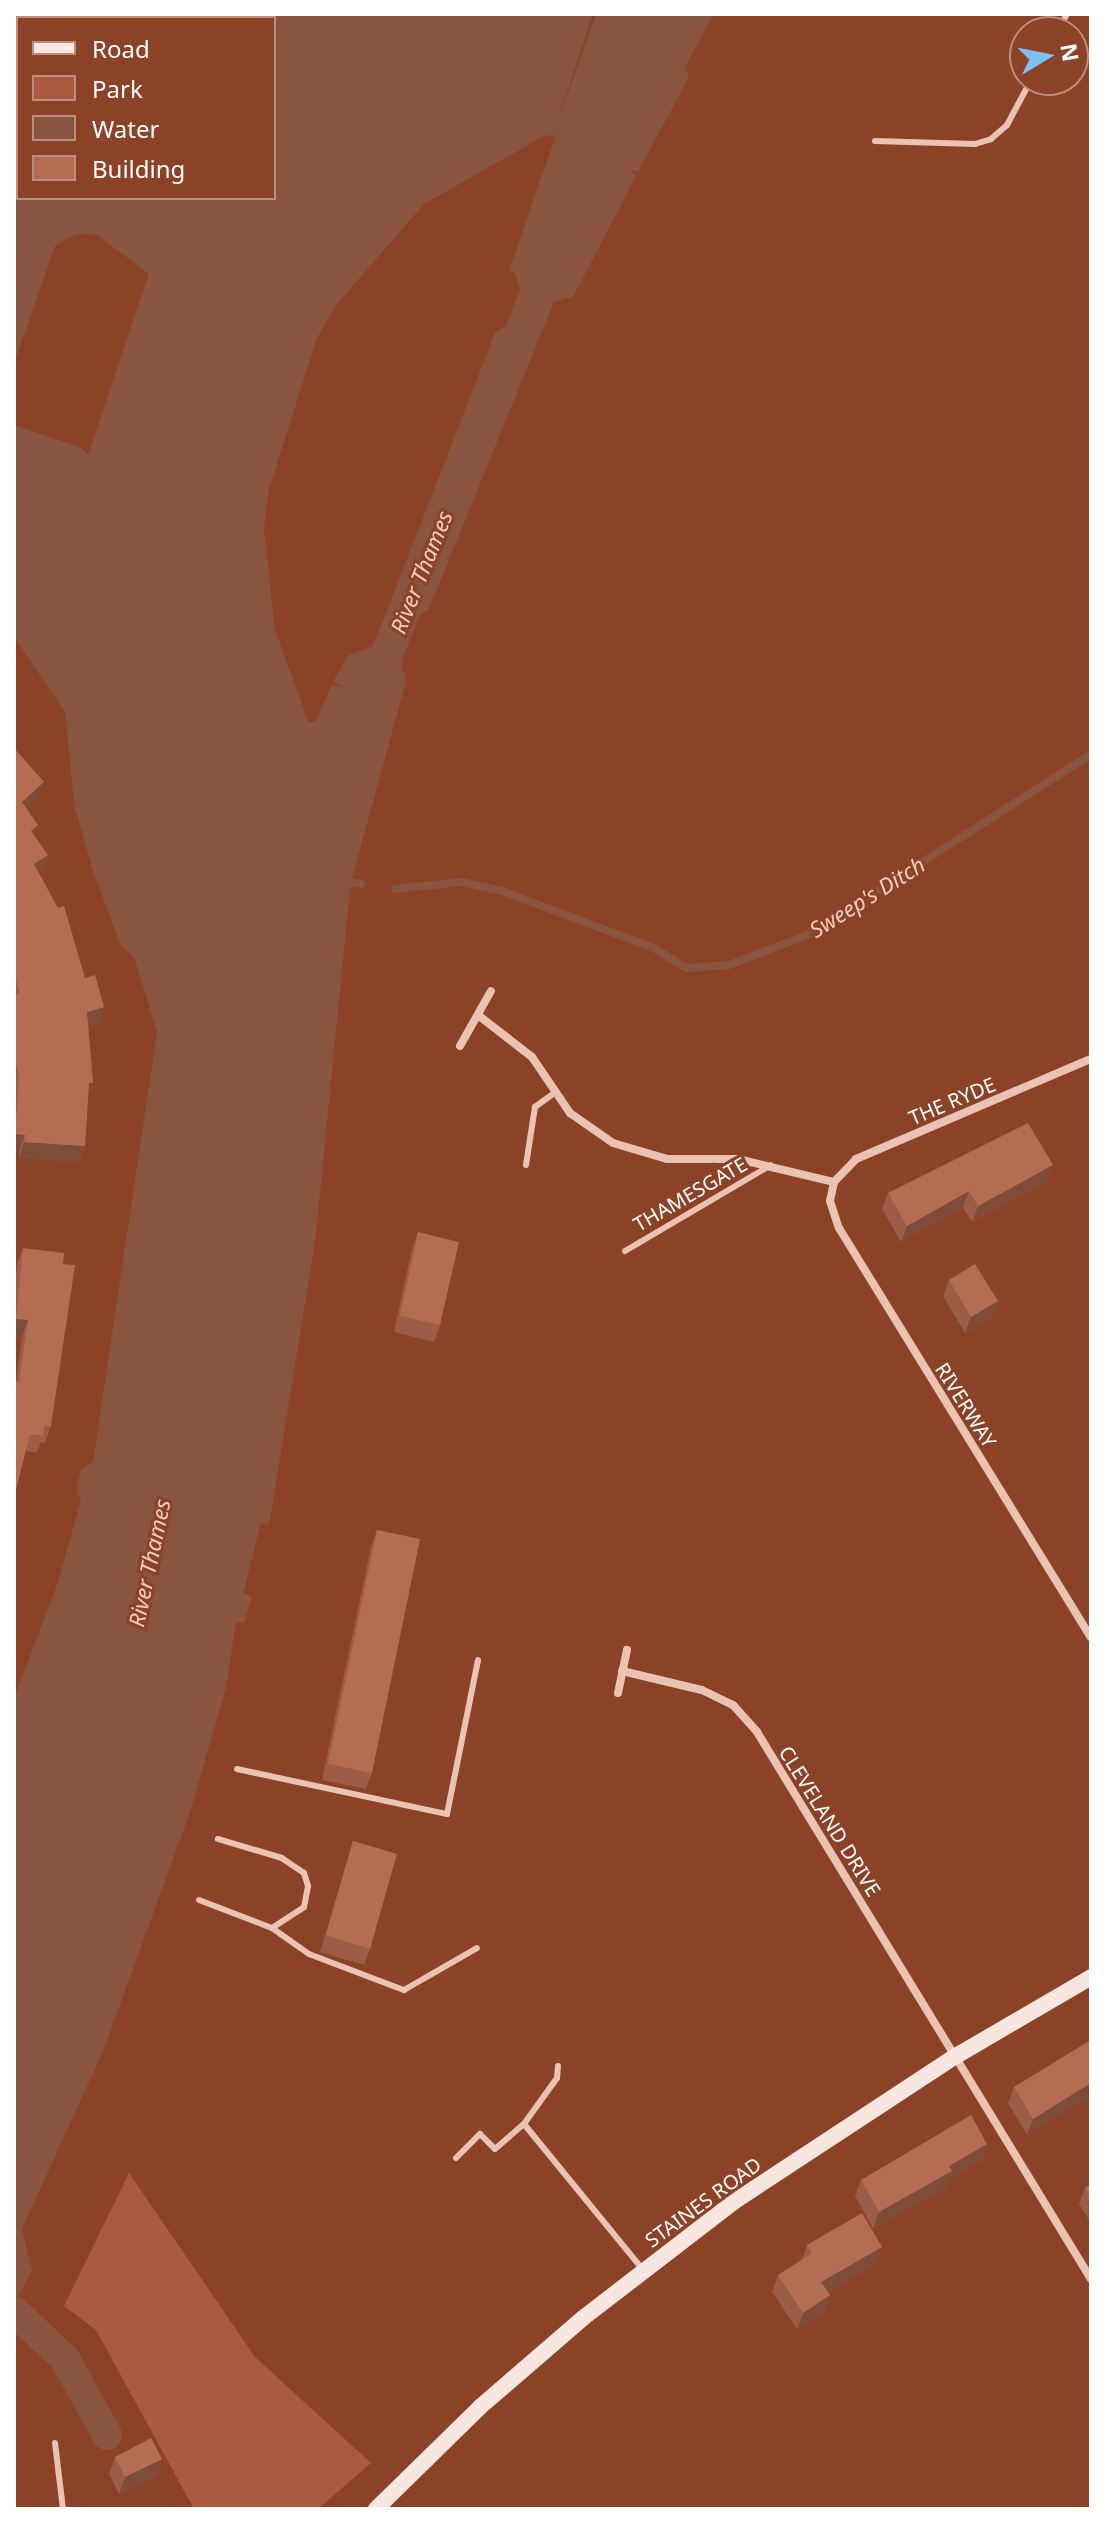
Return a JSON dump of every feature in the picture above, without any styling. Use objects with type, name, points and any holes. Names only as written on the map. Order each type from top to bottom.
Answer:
[{"type":"main road","name":"STAINES ROAD","points":[[376,2509],[480,2407],[643,2270],[759,2184],[956,2056],[1091,1977]]},
{"type":"street","points":[[460,1046],[491,991]]},
{"type":"street","name":"THAMESGATE","points":[[478,1015],[532,1057],[570,1113],[613,1143],[667,1159],[738,1159],[834,1182]]},
{"type":"street","name":"THE RYDE","points":[[834,1182],[856,1159],[1091,1059]]},
{"type":"street","name":"RIVERWAY","points":[[834,1182],[830,1201],[839,1228],[1091,1638]]},
{"type":"street","points":[[618,1693],[627,1650]]},
{"type":"street","name":"CLEVELAND DRIVE","points":[[622,1671],[702,1690],[733,1705],[757,1732],[1091,2279]]},
{"type":"lane","points":[[875,141],[975,144],[991,139],[1007,125],[1022,96]]},
{"type":"lane","points":[[526,1165],[535,1107],[556,1092]]},
{"type":"lane","name":"THAMESGATE","points":[[625,1251],[771,1165]]},
{"type":"lane","points":[[237,1769],[447,1814],[478,1660]]},
{"type":"lane","points":[[218,1839],[282,1858],[304,1873],[308,1886],[304,1907],[272,1928]]},
{"type":"lane","points":[[199,1900],[272,1928],[309,1954],[404,1990],[477,1948]]},
{"type":"lane","points":[[456,2158],[480,2134],[495,2149],[524,2124],[557,2078],[558,2066]]},
{"type":"lane","points":[[524,2124],[643,2270]]},
{"type":"lane","points":[[55,2443],[63,2509]]},
{"type":"green space","points":[[129,2173],[255,2357],[371,2463],[318,2509],[194,2509],[96,2330],[64,2306]]},
{"type":"water","name":"River Thames","points":[[16,14],[714,14],[685,67],[689,77],[638,172],[630,169],[636,176],[573,297],[554,302],[429,609],[421,614],[401,661],[406,682],[351,882],[315,1243],[269,1525],[261,1523],[243,1594],[252,1596],[244,1623],[236,1622],[226,1688],[190,1812],[104,2049],[22,2229],[32,2271],[14,2303],[14,1698],[57,1585],[81,1500],[76,1492],[81,1469],[93,1462],[157,1032],[134,957],[120,944],[93,871],[74,804],[65,712],[14,637],[14,425],[82,448],[88,455],[149,274],[97,235],[76,234],[55,246],[14,364]],"holes":[[[546,135],[555,137],[509,271],[515,273],[520,290],[506,325],[495,333],[373,646],[347,656],[333,682],[342,687],[332,685],[315,722],[309,723],[275,630],[264,529],[269,489],[317,338],[337,304],[424,204]]]},
{"type":"pier","points":[[593,14],[596,14],[553,135]]},
{"type":"building","points":[[14,748],[44,782],[22,802],[38,825],[31,831],[48,855],[34,864],[58,908],[64,906],[85,978],[95,975],[104,1007],[87,1012],[93,1083],[89,1083],[85,1146],[24,1142],[25,1135],[15,1134],[19,1074],[14,1058],[14,996],[20,992],[14,974]]},
{"type":"building","points":[[1028,1123],[1053,1165],[978,1206],[969,1191],[907,1226],[888,1193]]},
{"type":"building","points":[[418,1232],[459,1242],[440,1325],[400,1316]]},
{"type":"building","points":[[23,1248],[64,1253],[63,1264],[75,1265],[51,1426],[45,1425],[43,1436],[30,1434],[14,1498],[14,1381],[19,1382],[28,1320],[16,1319]]},
{"type":"building","points":[[975,1264],[998,1301],[971,1317],[949,1280]]},
{"type":"building","points":[[377,1530],[420,1539],[372,1773],[328,1764]]},
{"type":"building","points":[[353,1841],[397,1854],[370,1949],[326,1935]]},
{"type":"building","points":[[1091,2040],[1091,2083],[1033,2119],[1014,2087]]},
{"type":"building","points":[[971,2115],[987,2144],[949,2166],[952,2171],[879,2212],[861,2180]]},
{"type":"building","points":[[862,2213],[882,2247],[821,2282],[830,2295],[803,2313],[778,2275],[812,2253],[807,2245]]},
{"type":"building","points":[[151,2438],[162,2459],[125,2477],[115,2457]]},
{"type":"waterway","name":"Sweep's Ditch","points":[[395,889],[462,882],[502,891],[654,948],[686,968],[729,965],[810,934],[1091,754]]},
{"type":"waterway","name":"Sweep's Ditch","points":[[342,881],[361,884]]},
{"type":"waterway","points":[[14,2311],[65,2359],[107,2435]]}]
